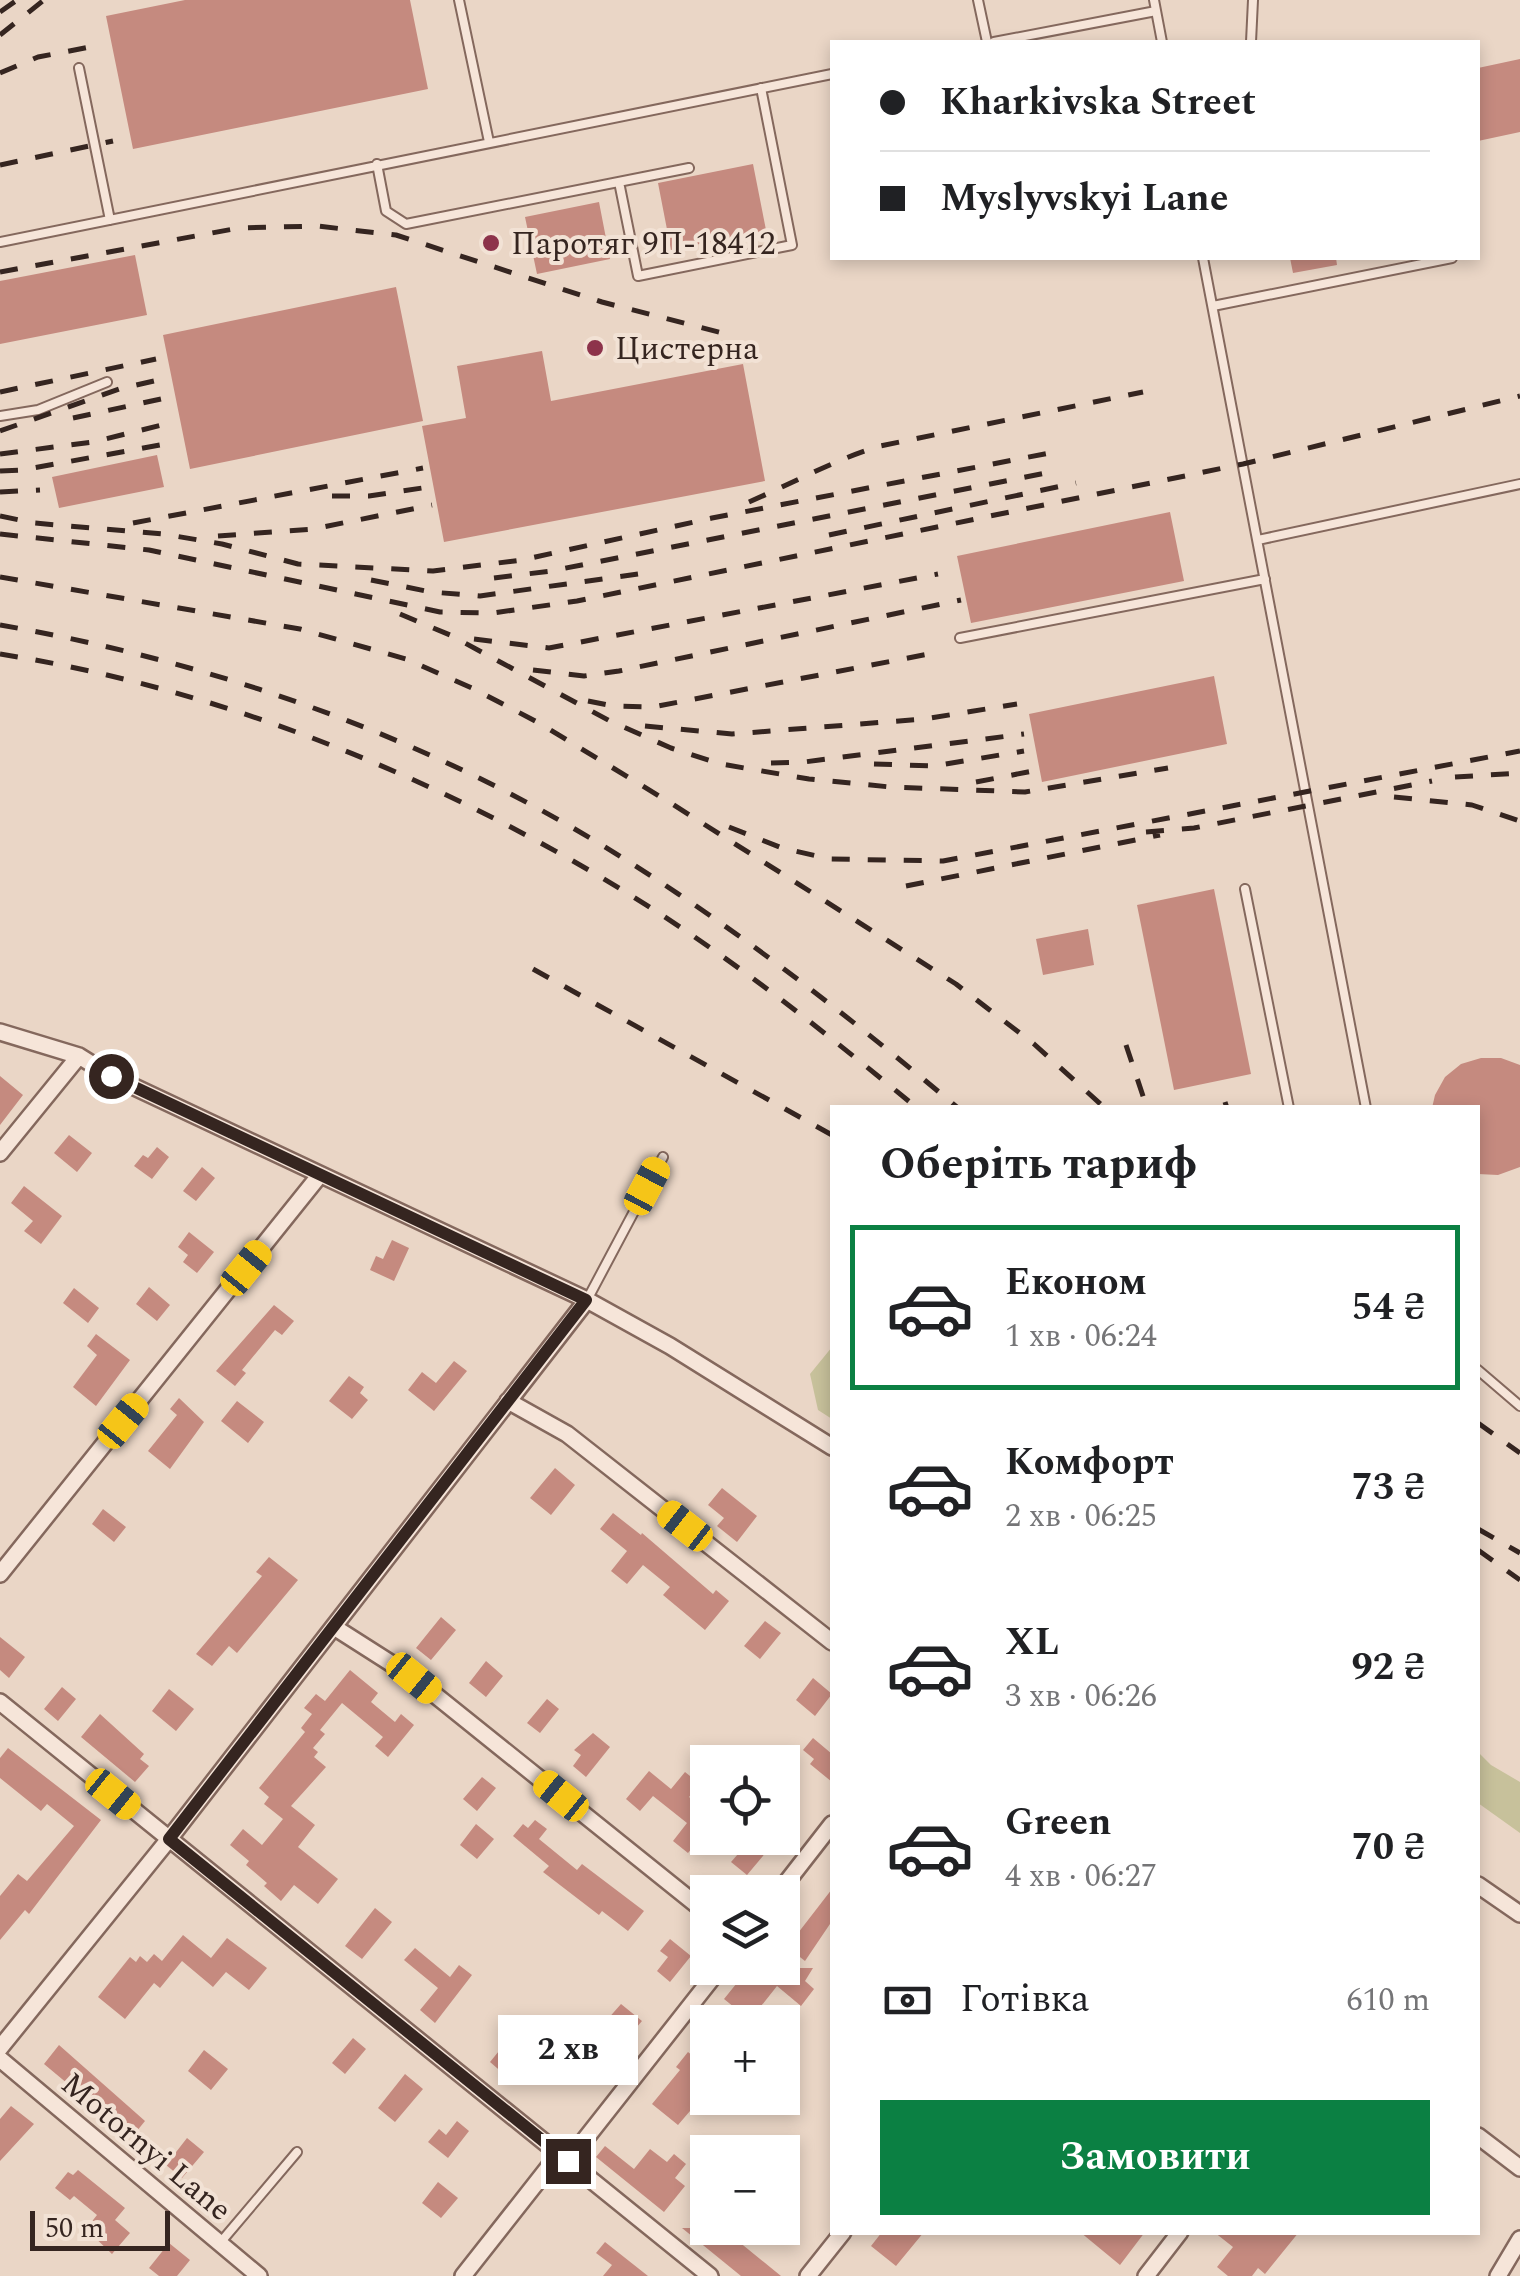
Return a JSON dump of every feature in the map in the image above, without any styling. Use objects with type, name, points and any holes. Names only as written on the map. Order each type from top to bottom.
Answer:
[{"type":"street","points":[[0,1032],[79,1056],[111,1076],[586,1300],[670,1346],[830,1446]]},
{"type":"street","points":[[0,1153],[79,1056]]},
{"type":"street","points":[[0,1574],[319,1176]]},
{"type":"street","points":[[0,2048],[169,1839],[586,1300]]},
{"type":"street","points":[[508,1401],[567,1434],[830,1640]]},
{"type":"street","points":[[334,1627],[414,1678],[690,1900]]},
{"type":"street","points":[[0,1702],[710,2276]]},
{"type":"street","points":[[792,1875],[830,1827]]},
{"type":"street","points":[[1480,1886],[1520,1914]]},
{"type":"street","points":[[463,2276],[706,1985]]},
{"type":"street","name":"Motornyi Lane","points":[[0,2059],[259,2276]]},
{"type":"street","points":[[1480,2138],[1520,2168]]},
{"type":"street","points":[[808,2276],[841,2235]]},
{"type":"street","points":[[1146,2276],[1178,2235]]},
{"type":"street","points":[[1498,2276],[1520,2239]]},
{"type":"lane","points":[[460,0],[488,142]]},
{"type":"lane","points":[[978,0],[989,40]]},
{"type":"lane","points":[[1154,0],[1162,40]]},
{"type":"lane","points":[[1251,40],[1253,0]]},
{"type":"lane","points":[[1001,40],[1156,11]]},
{"type":"lane","points":[[79,68],[110,220]]},
{"type":"lane","points":[[0,242],[830,74]]},
{"type":"lane","points":[[619,182],[638,276],[792,245],[761,88]]},
{"type":"lane","points":[[378,164],[386,211],[406,224],[689,168]]},
{"type":"lane","points":[[1203,260],[1365,1105]]},
{"type":"lane","points":[[1212,306],[1442,260]]},
{"type":"lane","points":[[0,416],[38,410],[107,382]]},
{"type":"lane","points":[[1258,540],[1520,484]]},
{"type":"lane","points":[[960,638],[1265,578]]},
{"type":"lane","points":[[1245,889],[1288,1105]]},
{"type":"lane","points":[[586,1300],[663,1157]]},
{"type":"lane","points":[[1480,1372],[1520,1406]]},
{"type":"lane","points":[[220,2244],[296,2152]]},
{"type":"shaded area","points":[[830,1349],[830,1418],[818,1410],[810,1374]]},
{"type":"shaded area","points":[[1480,1754],[1520,1782],[1520,1833],[1480,1804]]},
{"type":"building","points":[[185,0],[410,0],[428,89],[133,149],[106,16]]},
{"type":"building","points":[[1520,59],[1520,132],[1480,141],[1480,68]]},
{"type":"building","points":[[753,164],[766,230],[671,250],[658,183]]},
{"type":"building","points":[[599,202],[610,259],[537,274],[525,217]]},
{"type":"building","points":[[135,255],[147,315],[0,344],[0,281]]},
{"type":"building","points":[[1290,260],[1336,260],[1337,265],[1293,273]]},
{"type":"building","points":[[396,287],[423,421],[190,469],[163,335]]},
{"type":"building","points":[[542,351],[551,401],[743,364],[765,481],[444,542],[422,426],[466,418],[457,366]]},
{"type":"building","points":[[157,455],[164,487],[59,508],[52,477]]},
{"type":"building","points":[[1170,512],[1184,581],[971,623],[957,556]]},
{"type":"building","points":[[1214,676],[1227,744],[1042,782],[1029,714]]},
{"type":"building","points":[[1214,889],[1251,1074],[1174,1090],[1137,905]]},
{"type":"building","points":[[1088,929],[1094,965],[1043,975],[1036,939]]},
{"type":"building","points":[[1501,1058],[1520,1065],[1520,1167],[1498,1175],[1480,1174],[1480,1105],[1433,1105],[1445,1077],[1461,1064]]},
{"type":"building","points":[[0,1076],[23,1095],[0,1125]]},
{"type":"building","points":[[69,1135],[92,1153],[77,1172],[54,1153]]},
{"type":"building","points":[[157,1147],[169,1157],[152,1179],[134,1166]]},
{"type":"building","points":[[202,1167],[215,1178],[196,1201],[183,1191]]},
{"type":"building","points":[[24,1186],[62,1216],[41,1244],[24,1231],[33,1221],[11,1203]]},
{"type":"building","points":[[189,1232],[214,1252],[197,1273],[183,1262],[188,1255],[178,1247]]},
{"type":"building","points":[[392,1240],[409,1248],[394,1281],[370,1270],[376,1256],[383,1259]]},
{"type":"building","points":[[149,1287],[170,1305],[157,1321],[136,1304]]},
{"type":"building","points":[[74,1288],[99,1308],[88,1323],[63,1303]]},
{"type":"building","points":[[274,1305],[294,1321],[282,1335],[275,1330],[242,1370],[246,1373],[235,1386],[216,1371]]},
{"type":"building","points":[[96,1334],[130,1360],[96,1406],[73,1387],[97,1355],[87,1346]]},
{"type":"building","points":[[454,1361],[467,1371],[434,1411],[408,1390],[422,1372],[436,1383]]},
{"type":"building","points":[[349,1376],[364,1387],[360,1393],[368,1400],[352,1419],[329,1401]]},
{"type":"building","points":[[179,1398],[204,1422],[170,1469],[148,1451],[177,1415],[170,1409]]},
{"type":"building","points":[[237,1401],[264,1422],[248,1443],[221,1421]]},
{"type":"building","points":[[555,1468],[575,1485],[551,1515],[530,1498]]},
{"type":"building","points":[[722,1488],[757,1516],[737,1542],[717,1526],[724,1518],[708,1505]]},
{"type":"building","points":[[103,1509],[126,1527],[114,1542],[92,1524]]},
{"type":"building","points":[[613,1513],[713,1594],[716,1590],[729,1601],[705,1630],[663,1595],[670,1587],[643,1565],[627,1584],[611,1571],[627,1551],[600,1529]]},
{"type":"building","points":[[269,1557],[298,1580],[237,1653],[229,1646],[212,1666],[196,1654],[262,1576],[256,1572]]},
{"type":"building","points":[[441,1617],[456,1630],[431,1660],[416,1648]]},
{"type":"building","points":[[765,1621],[781,1633],[760,1659],[744,1646]]},
{"type":"building","points":[[0,1637],[25,1657],[9,1678],[0,1670]]},
{"type":"building","points":[[486,1661],[503,1676],[486,1697],[469,1683]]},
{"type":"building","points":[[350,1670],[378,1693],[371,1702],[395,1722],[401,1714],[414,1725],[388,1757],[375,1746],[383,1737],[342,1703],[320,1730],[325,1734],[313,1748],[318,1752],[314,1757],[326,1767],[291,1806],[315,1825],[298,1847],[338,1879],[318,1904],[294,1885],[281,1901],[246,1865],[249,1861],[230,1845],[243,1829],[262,1845],[283,1819],[264,1804],[269,1797],[259,1788],[305,1732],[301,1728],[312,1714],[304,1708],[316,1694],[325,1701]]},
{"type":"building","points":[[813,1678],[830,1692],[815,1716],[796,1700]]},
{"type":"building","points":[[62,1687],[76,1699],[58,1721],[44,1709]]},
{"type":"building","points":[[169,1689],[194,1709],[176,1731],[152,1711]]},
{"type":"building","points":[[547,1699],[559,1709],[540,1733],[527,1723]]},
{"type":"building","points":[[100,1714],[144,1754],[140,1759],[149,1766],[135,1782],[81,1737]]},
{"type":"building","points":[[593,1733],[610,1747],[586,1777],[573,1766],[581,1755],[574,1750]]},
{"type":"building","points":[[813,1738],[830,1752],[830,1780],[810,1764],[814,1759],[803,1750]]},
{"type":"building","points":[[8,1748],[101,1820],[29,1914],[25,1910],[0,1940],[0,1896],[18,1874],[27,1881],[74,1826],[47,1804],[41,1811],[0,1778],[0,1758]]},
{"type":"building","points":[[649,1771],[671,1789],[685,1772],[690,1776],[688,1853],[673,1841],[687,1823],[653,1796],[640,1811],[626,1799]]},
{"type":"building","points":[[482,1777],[496,1788],[477,1811],[463,1799]]},
{"type":"building","points":[[535,1820],[547,1829],[539,1839],[577,1870],[582,1864],[644,1911],[628,1931],[602,1911],[599,1915],[543,1872],[549,1866],[513,1836],[523,1824],[528,1828]]},
{"type":"building","points":[[476,1824],[494,1839],[477,1859],[460,1845]]},
{"type":"building","points":[[737,1855],[764,1855],[747,1875],[731,1862]]},
{"type":"building","points":[[830,1892],[830,1924],[805,1961],[800,1957],[800,1930]]},
{"type":"building","points":[[375,1908],[392,1922],[362,1959],[345,1946]]},
{"type":"building","points":[[183,1935],[211,1958],[227,1938],[267,1968],[249,1990],[226,1972],[213,1987],[182,1961],[160,1988],[154,1983],[125,2019],[98,1997],[130,1957],[136,1962],[140,1956],[147,1962],[154,1954],[162,1961]]},
{"type":"building","points":[[670,1939],[690,1955],[670,1982],[657,1971],[668,1957],[660,1951]]},
{"type":"building","points":[[415,1948],[450,1977],[459,1965],[472,1975],[435,2023],[420,2010],[438,1988],[404,1960]]},
{"type":"building","points":[[800,1968],[813,1968],[805,1981],[814,1989],[801,2006],[777,1986],[762,2005],[731,2005],[724,1999],[735,1985],[800,1985]]},
{"type":"building","points":[[621,2004],[642,2021],[630,2035],[621,2027],[603,2050],[610,2055],[597,2072],[576,2055]]},
{"type":"building","points":[[512,2035],[533,2052],[511,2080],[490,2062]]},
{"type":"building","points":[[353,2038],[366,2049],[345,2074],[332,2063]]},
{"type":"building","points":[[59,2045],[145,2121],[132,2137],[120,2126],[123,2122],[96,2100],[92,2104],[44,2064]]},
{"type":"building","points":[[204,2050],[228,2069],[211,2090],[188,2071]]},
{"type":"building","points":[[690,2054],[690,2111],[678,2125],[652,2104],[680,2070],[676,2067]]},
{"type":"building","points":[[405,2074],[423,2089],[395,2122],[378,2108]]},
{"type":"building","points":[[11,2106],[34,2124],[0,2161],[0,2119]]},
{"type":"building","points":[[457,2121],[469,2131],[448,2158],[428,2142],[439,2129],[446,2135]]},
{"type":"building","points":[[187,2138],[204,2152],[182,2178],[166,2165]]},
{"type":"building","points":[[605,2146],[634,2169],[650,2149],[667,2162],[674,2154],[686,2164],[675,2178],[685,2186],[664,2212],[596,2157]]},
{"type":"building","points":[[78,2170],[125,2208],[115,2220],[130,2233],[112,2254],[86,2229],[97,2215],[74,2196],[70,2200],[55,2188],[68,2172],[73,2175]]},
{"type":"building","points":[[438,2182],[458,2198],[441,2218],[422,2203]]},
{"type":"building","points":[[880,2235],[922,2235],[896,2266],[871,2246]]},
{"type":"building","points":[[1084,2235],[1143,2235],[1120,2265]]},
{"type":"building","points":[[1218,2235],[1297,2235],[1265,2274],[1258,2268],[1252,2276],[1228,2276],[1217,2267],[1233,2247]]},
{"type":"building","points":[[605,2242],[648,2276],[603,2276],[612,2265],[596,2253]]},
{"type":"building","points":[[169,2243],[190,2260],[177,2276],[159,2276],[149,2268]]},
{"type":"building","points":[[703,2245],[743,2245],[781,2276],[741,2276]]},
{"type":"railway","points":[[0,12],[17,0]]},
{"type":"railway","points":[[0,35],[44,0]]},
{"type":"railway","points":[[0,73],[38,57],[90,47]]},
{"type":"railway","points":[[0,165],[113,141]]},
{"type":"railway","points":[[0,272],[239,228],[317,226],[396,235],[602,302],[726,334]]},
{"type":"railway","points":[[0,392],[156,359]]},
{"type":"railway","points":[[0,431],[119,389],[158,380]]},
{"type":"railway","points":[[749,502],[880,446],[1143,392]]},
{"type":"railway","points":[[0,534],[149,550],[440,612],[493,613],[577,601],[1243,464],[1520,396]]},
{"type":"railway","points":[[73,418],[161,399]]},
{"type":"railway","points":[[0,454],[93,442],[166,424]]},
{"type":"railway","points":[[0,471],[171,443]]},
{"type":"railway","points":[[0,516],[34,523],[163,534],[222,544],[298,564],[433,571],[522,560],[712,518],[1055,452]]},
{"type":"railway","points":[[133,523],[423,468]]},
{"type":"railway","points":[[494,578],[551,571],[1056,471]]},
{"type":"railway","points":[[829,535],[1076,483]]},
{"type":"railway","points":[[332,496],[369,496],[429,487]]},
{"type":"railway","points":[[0,492],[40,490]]},
{"type":"railway","points":[[218,536],[313,529],[432,505]]},
{"type":"railway","points":[[371,580],[431,592],[480,596],[638,574]]},
{"type":"railway","points":[[474,639],[549,648],[938,574]]},
{"type":"railway","points":[[0,577],[300,629],[406,659],[474,689],[539,723],[669,802],[956,984],[1034,1044],[1102,1105]]},
{"type":"railway","points":[[533,670],[584,676],[619,671],[961,600]]},
{"type":"railway","points":[[400,614],[450,635],[610,721],[671,748],[721,764],[890,787],[1025,792],[1168,768]]},
{"type":"railway","points":[[0,625],[82,641],[244,684],[401,742],[477,777],[623,858],[710,916],[836,1009],[954,1105]]},
{"type":"railway","points":[[588,701],[653,707],[939,652]]},
{"type":"railway","points":[[0,654],[166,690],[247,715],[328,744],[484,813],[632,896],[706,945],[913,1105]]},
{"type":"railway","points":[[645,726],[732,734],[924,719],[1017,704]]},
{"type":"railway","points":[[771,763],[1024,734]]},
{"type":"railway","points":[[874,764],[934,766],[1024,751]]},
{"type":"railway","points":[[729,827],[782,848],[830,859],[943,861],[1520,751]]},
{"type":"railway","points":[[976,782],[1033,771]]},
{"type":"railway","points":[[1455,777],[1520,773]]},
{"type":"railway","points":[[1146,832],[1194,828],[1432,781]]},
{"type":"railway","points":[[1394,797],[1472,805],[1520,821]]},
{"type":"railway","points":[[906,886],[1160,835]]},
{"type":"railway","points":[[533,969],[830,1134]]},
{"type":"railway","points":[[1126,1045],[1148,1105]]},
{"type":"railway","points":[[1480,1424],[1520,1453]]},
{"type":"railway","points":[[1480,1530],[1520,1553]]},
{"type":"railway","points":[[1480,1551],[1520,1580]]},
{"type":"place","name":"Паротяг 9П-18412","points":[[491,243]]},
{"type":"place","name":"Цистерна","points":[[595,348]]},
{"type":"route","points":[[111,1076],[586,1300],[169,1839],[568,2161]]}]
